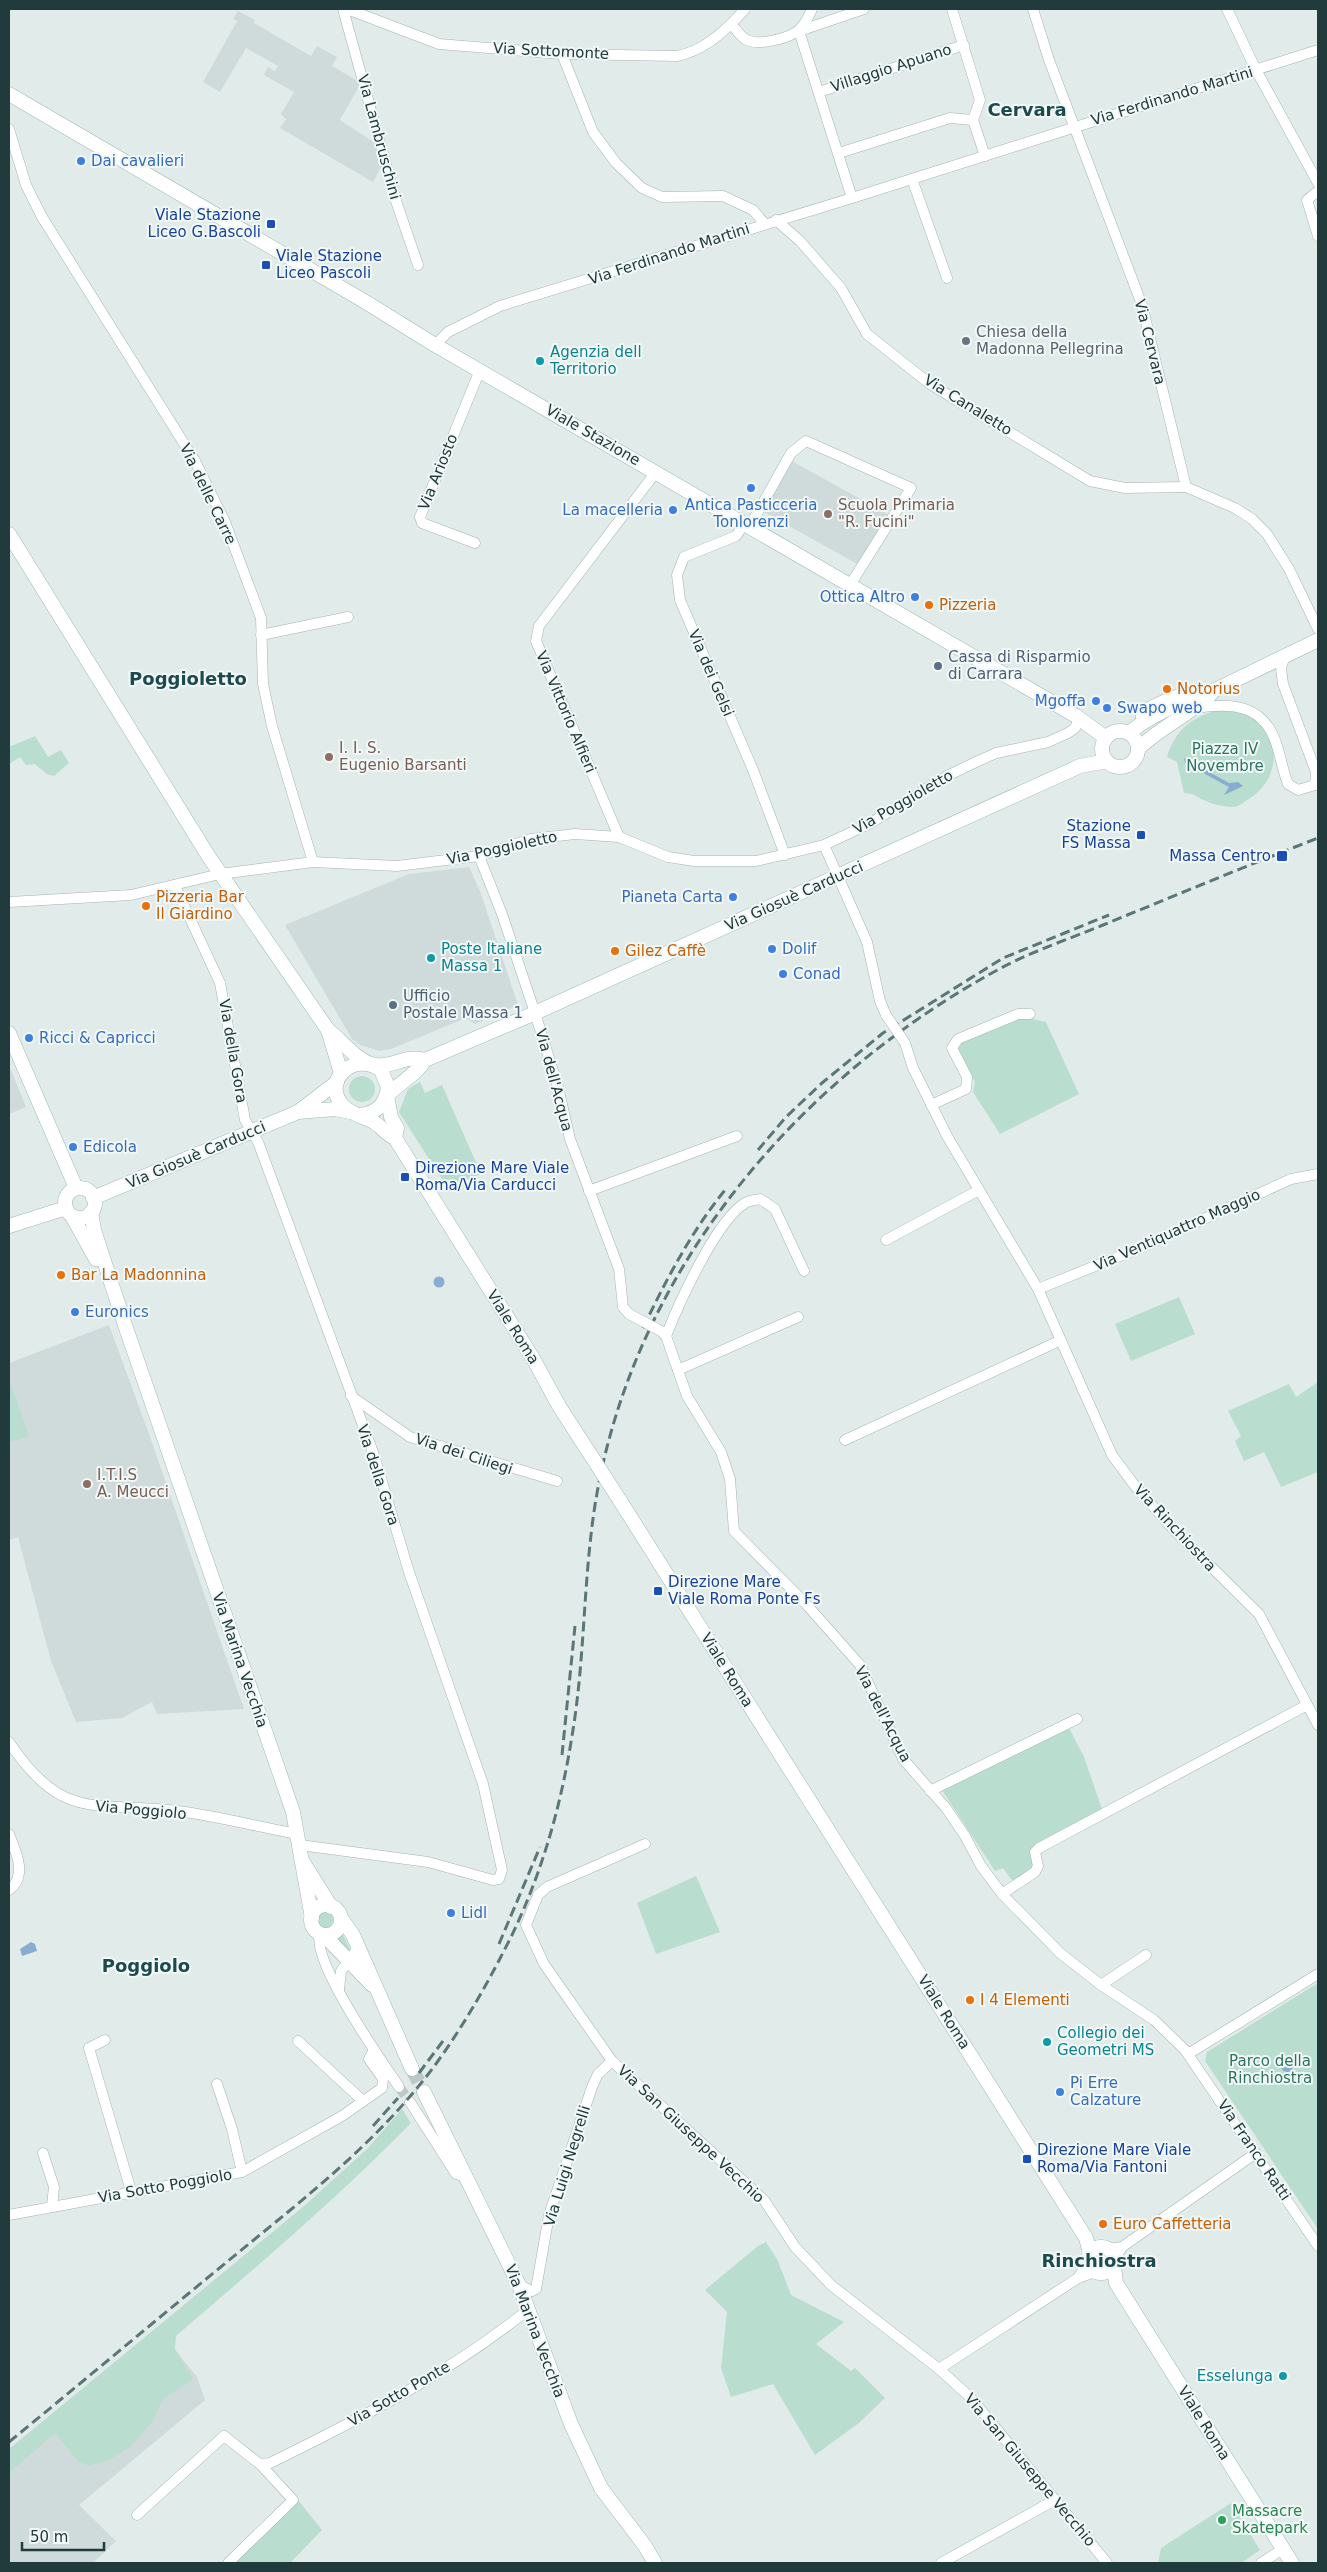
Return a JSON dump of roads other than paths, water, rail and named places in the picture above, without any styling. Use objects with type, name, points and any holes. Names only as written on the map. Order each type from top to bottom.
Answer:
[{"type":"main road","name":"Viale Stazione","points":[[9,94],[364,301],[435,345],[748,525],[1079,719],[1106,738]]},
{"type":"main road","points":[[9,534],[220,874],[328,1030],[353,1052],[374,1065],[386,1078],[388,1096],[377,1110],[355,1113]]},
{"type":"main road","points":[[1129,733],[1141,723],[1201,694],[1215,690],[1318,640]]},
{"type":"main road","points":[[1139,748],[1134,737],[1129,733],[1116,731],[1106,738],[1102,750],[1107,761],[1114,766],[1127,766],[1135,760],[1139,748],[1154,734],[1196,708],[1215,690]]},
{"type":"main road","name":"Via Giosuè Carducci","points":[[388,1096],[400,1082],[419,1070],[425,1060],[535,1013],[772,904],[838,877],[1080,766],[1107,761]]},
{"type":"main road","points":[[328,1030],[339,1078],[339,1099],[355,1113],[376,1124],[386,1135],[395,1138]]},
{"type":"main road","points":[[9,1033],[76,1188]]},
{"type":"main road","name":"Via Giosuè Carducci","points":[[374,1065],[413,1057],[425,1060]]},
{"type":"main road","points":[[339,1078],[356,1063],[374,1065]]},
{"type":"main road","name":"Via Giosuè Carducci","points":[[94,1198],[298,1112],[339,1078]]},
{"type":"main road","name":"Viale Roma","points":[[388,1096],[391,1118],[397,1128],[395,1138],[534,1360],[559,1406],[1086,2238],[1103,2259],[1116,2284],[1292,2563]]},
{"type":"main road","name":"Via Giosuè Carducci","points":[[298,1112],[335,1109],[355,1113]]},
{"type":"main road","points":[[9,1226],[69,1212],[82,1217],[91,1212],[94,1198],[85,1189],[76,1188]]},
{"type":"main road","points":[[69,1212],[66,1198],[76,1188]]},
{"type":"main road","name":"Via Marina Vecchia","points":[[69,1212],[98,1263],[156,1428],[170,1459]]},
{"type":"main road","name":"Via Marina Vecchia","points":[[91,1212],[104,1261],[161,1426],[170,1459],[293,1812],[303,1862],[305,1889],[312,1918]]},
{"type":"main road","name":"Via Marina Vecchia","points":[[303,1862],[312,1872],[332,1907]]},
{"type":"main road","points":[[374,1988],[322,1934],[313,1928],[312,1918],[319,1908],[332,1907],[337,1910],[350,1928],[374,1988],[412,2069]]},
{"type":"main road","points":[[322,1934],[337,1930],[341,1918]]},
{"type":"main road","name":"Via Marina Vecchia","points":[[424,2092],[519,2285],[571,2424],[601,2488],[645,2546],[655,2563]]},
{"type":"street","name":"Via Sottomonte","points":[[345,9],[439,44],[562,54],[677,56],[693,53],[732,25],[745,9]]},
{"type":"street","name":"Via Lambruschini","points":[[345,9],[396,201],[418,265]]},
{"type":"street","points":[[799,31],[807,21],[812,9]]},
{"type":"street","points":[[732,25],[744,39],[753,43],[774,40],[864,9]]},
{"type":"street","name":"Villaggio Apuano","points":[[952,9],[980,100],[973,120]]},
{"type":"street","name":"Via Cervara","points":[[1033,9],[1074,126],[1142,305],[1186,487]]},
{"type":"street","points":[[1227,9],[1256,70],[1318,183]]},
{"type":"street","name":"Villaggio Apuano","points":[[799,31],[852,198]]},
{"type":"street","name":"Villaggio Apuano","points":[[819,92],[964,44]]},
{"type":"street","name":"Via Ferdinando Martini","points":[[435,345],[448,332],[500,306],[764,223],[852,198],[1318,50]]},
{"type":"street","points":[[562,54],[593,132],[616,163],[642,188],[662,197],[723,196],[753,210],[764,223]]},
{"type":"street","points":[[839,153],[950,118],[973,120],[985,156]]},
{"type":"street","name":"Via delle Carre","points":[[9,130],[26,185],[42,217],[195,461],[225,522],[261,618],[263,684],[272,726],[313,862]]},
{"type":"street","points":[[912,179],[946,278]]},
{"type":"street","points":[[1318,191],[1307,200],[1318,236]]},
{"type":"street","name":"Via Canaletto","points":[[776,220],[800,241],[841,288],[868,334],[930,384],[1090,480],[1125,488],[1186,487]]},
{"type":"street","name":"Via Ariosto","points":[[475,543],[422,523],[420,517],[480,370]]},
{"type":"street","points":[[748,525],[791,453],[806,441],[911,488],[850,585]]},
{"type":"street","name":"Via Vittorio Alfieri","points":[[619,837],[536,642],[539,626],[656,472]]},
{"type":"street","points":[[1186,487],[1235,508],[1252,519],[1267,534],[1289,569],[1318,629]]},
{"type":"street","name":"Via dei Gelsi","points":[[748,525],[736,536],[684,557],[677,575],[680,600],[753,770],[785,855]]},
{"type":"street","points":[[261,635],[348,617]]},
{"type":"street","points":[[1196,708],[1230,705],[1258,714],[1268,723],[1288,784],[1298,790],[1317,785],[1316,772],[1283,684],[1281,668],[1285,655]]},
{"type":"street","name":"Via Poggioletto","points":[[9,902],[131,895],[220,874],[313,862],[397,866],[479,856],[531,839],[575,834],[619,837],[668,857],[694,861],[756,860],[824,845],[868,824],[947,776],[978,760],[996,753],[1048,742],[1075,728],[1079,719]]},
{"type":"street","name":"Via Rinchiostra","points":[[824,845],[867,942],[880,1000],[886,1015],[905,1043],[913,1068],[931,1105],[978,1190],[1038,1289],[1059,1341],[1112,1455],[1135,1486],[1174,1530],[1259,1614],[1318,1725]]},
{"type":"street","name":"Via dell'Acqua","points":[[479,856],[535,1013],[558,1087],[570,1139],[619,1269],[623,1307],[629,1314],[664,1333],[687,1396],[721,1452],[730,1479],[734,1531],[806,1604],[860,1665],[903,1759],[966,1836],[981,1866],[1002,1894],[1060,1953],[1101,1985],[1154,2020],[1188,2054]]},
{"type":"street","name":"Via della Gora","points":[[175,886],[220,983],[245,1120],[258,1142],[374,1455],[409,1572],[483,1784],[502,1870],[499,1878],[493,1880],[428,1862],[299,1840]]},
{"type":"street","points":[[931,1105],[966,1089],[967,1077],[952,1048],[958,1039],[1018,1014],[1030,1014]]},
{"type":"street","points":[[590,1191],[737,1136]]},
{"type":"street","name":"Via Ventiquattro Maggio","points":[[1038,1289],[1140,1248],[1290,1179],[1318,1174]]},
{"type":"street","points":[[886,1240],[978,1190]]},
{"type":"street","points":[[664,1333],[692,1278],[731,1217],[746,1203],[760,1199],[775,1209],[804,1271]]},
{"type":"street","points":[[678,1370],[798,1317]]},
{"type":"street","points":[[845,1440],[1059,1341]]},
{"type":"street","name":"Via dei Ciliegi","points":[[351,1396],[410,1437],[557,1481]]},
{"type":"street","points":[[1002,1894],[1035,1872],[1038,1866],[1035,1852],[1039,1848],[1307,1705]]},
{"type":"street","points":[[930,1790],[1077,1719]]},
{"type":"street","name":"Via Poggiolo","points":[[9,1742],[31,1774],[48,1788],[76,1802],[114,1808],[177,1811],[299,1840]]},
{"type":"street","points":[[9,1834],[18,1859],[19,1876],[15,1886],[9,1890]]},
{"type":"street","name":"Via San Giuseppe Vecchio","points":[[645,1844],[547,1887],[538,1895],[526,1925],[544,1964],[612,2061],[764,2200],[795,2247],[831,2285],[939,2369],[971,2398],[1107,2563]]},
{"type":"street","name":"Via Sotto Poggiolo","points":[[322,1934],[319,1944],[325,1964],[340,1993],[398,2087]]},
{"type":"street","points":[[340,1993],[340,1975],[347,1960],[359,1947]]},
{"type":"street","points":[[1101,1985],[1146,1955]]},
{"type":"street","points":[[1188,2054],[1318,1974]]},
{"type":"street","points":[[105,2040],[89,2048],[131,2191]]},
{"type":"street","points":[[298,2041],[328,2066],[364,2101]]},
{"type":"street","name":"Via Sotto Poggiolo","points":[[9,2215],[242,2172],[317,2131],[364,2101],[384,2084],[369,2059],[374,2050]]},
{"type":"street","name":"Via Franco Ratti","points":[[1188,2054],[1318,2246]]},
{"type":"street","name":"Via Luigi Negrelli","points":[[519,2285],[532,2291],[536,2289],[549,2215],[560,2182],[592,2087],[598,2074],[612,2061]]},
{"type":"street","points":[[217,2084],[232,2129],[242,2172]]},
{"type":"street","points":[[410,2102],[456,2174],[467,2177]]},
{"type":"street","points":[[939,2369],[1078,2278],[1256,2153]]},
{"type":"street","points":[[43,2154],[54,2187],[52,2206]]},
{"type":"street","name":"Via Sotto Ponte","points":[[261,2465],[270,2463],[332,2432],[425,2381],[529,2310]]},
{"type":"street","points":[[136,2515],[224,2436],[249,2458],[261,2465],[293,2500],[228,2563]]},
{"type":"street","points":[[941,2563],[1055,2500]]},
{"type":"street","points":[[1261,2563],[1283,2549]]},
{"type":"water","points":[[1184,758],[1229,783],[1238,782],[1243,786],[1224,795],[1229,787],[1185,763]]},
{"type":"water","points":[[437,1277],[441,1277],[444,1282],[443,1286],[437,1287],[434,1284],[434,1280]]},
{"type":"water","points":[[31,1942],[35,1944],[37,1951],[22,1956],[20,1949]]},
{"type":"water","points":[[1287,2060],[1293,2066],[1287,2072],[1281,2066]]},
{"type":"tunnel","points":[[412,2069],[424,2092]]},
{"type":"tunnel","points":[[399,2087],[410,2102]]},
{"type":"railway","points":[[9,2442],[319,2186],[370,2139],[417,2088],[438,2061],[495,1969],[522,1913],[541,1864],[562,1788],[576,1707],[588,1563],[595,1505],[615,1420],[645,1338],[686,1262],[735,1190],[793,1125],[857,1066],[927,1013],[1001,968],[1038,951],[1318,838]]},
{"type":"railway","points":[[758,1150],[786,1117],[822,1083],[883,1033],[1003,958],[1109,915]]},
{"type":"railway","points":[[643,1328],[680,1257],[701,1223],[725,1190]]},
{"type":"railway","points":[[562,1755],[575,1626]]},
{"type":"railway","points":[[499,1944],[540,1847]]},
{"type":"railway","points":[[419,2073],[443,2041]]},
{"type":"railway","points":[[373,2126],[398,2098]]},
{"type":"place","name":"Dai cavalieri","points":[[81,161]]},
{"type":"place","name":"Viale Stazione Liceo G.Bascoli","points":[[271,224]]},
{"type":"place","name":"Viale Stazione Liceo Pascoli","points":[[266,265]]},
{"type":"place","name":"Chiesa della Madonna Pellegrina","points":[[966,341]]},
{"type":"place","name":"Agenzia dell Territorio","points":[[540,361]]},
{"type":"place","name":"Antica Pasticceria Tonlorenzi","points":[[751,488]]},
{"type":"place","name":"La macelleria","points":[[673,510]]},
{"type":"place","name":"Scuola Primaria \"R. Fucini\"","points":[[828,514]]},
{"type":"place","name":"Ottica Altro","points":[[915,597]]},
{"type":"place","name":"Pizzeria","points":[[929,605]]},
{"type":"place","name":"Cassa di Risparmio di Carrara","points":[[938,666]]},
{"type":"place","name":"Notorius","points":[[1167,689]]},
{"type":"place","name":"Mgoffa","points":[[1096,701]]},
{"type":"place","name":"Swapo web","points":[[1107,708]]},
{"type":"place","name":"I. I. S. Eugenio Barsanti","points":[[329,757]]},
{"type":"place","name":"Stazione FS Massa","points":[[1141,835]]},
{"type":"place","name":"Massa Centro","points":[[1282,856]]},
{"type":"place","name":"Pianeta Carta","points":[[733,897]]},
{"type":"place","name":"Pizzeria Bar Il Giardino","points":[[146,906]]},
{"type":"place","name":"Dolif","points":[[772,949]]},
{"type":"place","name":"Gilez Caffè","points":[[615,951]]},
{"type":"place","name":"Poste Italiane Massa 1","points":[[431,958]]},
{"type":"place","name":"Conad","points":[[783,974]]},
{"type":"place","name":"Ufficio Postale Massa 1","points":[[393,1005]]},
{"type":"place","name":"Ricci & Capricci","points":[[29,1038]]},
{"type":"place","name":"Edicola","points":[[73,1147]]},
{"type":"place","name":"Direzione Mare Viale Roma/Via Carducci","points":[[405,1177]]},
{"type":"place","name":"Bar La Madonnina","points":[[61,1275]]},
{"type":"place","name":"Euronics","points":[[75,1312]]},
{"type":"place","name":"I.T.I.S A. Meucci","points":[[87,1484]]},
{"type":"place","name":"Direzione Mare Viale Roma Ponte Fs","points":[[658,1591]]},
{"type":"place","name":"Lidl","points":[[451,1913]]},
{"type":"place","name":"I 4 Elementi","points":[[970,2000]]},
{"type":"place","name":"Collegio dei Geometri MS","points":[[1047,2042]]},
{"type":"place","name":"Pi Erre Calzature","points":[[1060,2092]]},
{"type":"place","name":"Direzione Mare Viale Roma/Via Fantoni","points":[[1027,2159]]},
{"type":"place","name":"Euro Caffetteria","points":[[1103,2224]]},
{"type":"place","name":"Esselunga","points":[[1283,2376]]},
{"type":"place","name":"Massacre Skatepark","points":[[1222,2520]]},
{"type":"district","name":"Cervara","points":[[1027,109]]},
{"type":"district","name":"Poggioletto","points":[[188,678]]},
{"type":"district","name":"Poggiolo","points":[[146,1965]]},
{"type":"district","name":"Rinchiostra","points":[[1099,2260]]},
{"type":"park label","name":"Piazza IV Novembre","points":[[1225,758]]},
{"type":"park label","name":"Parco della Rinchiostra","points":[[1270,2070]]}]
